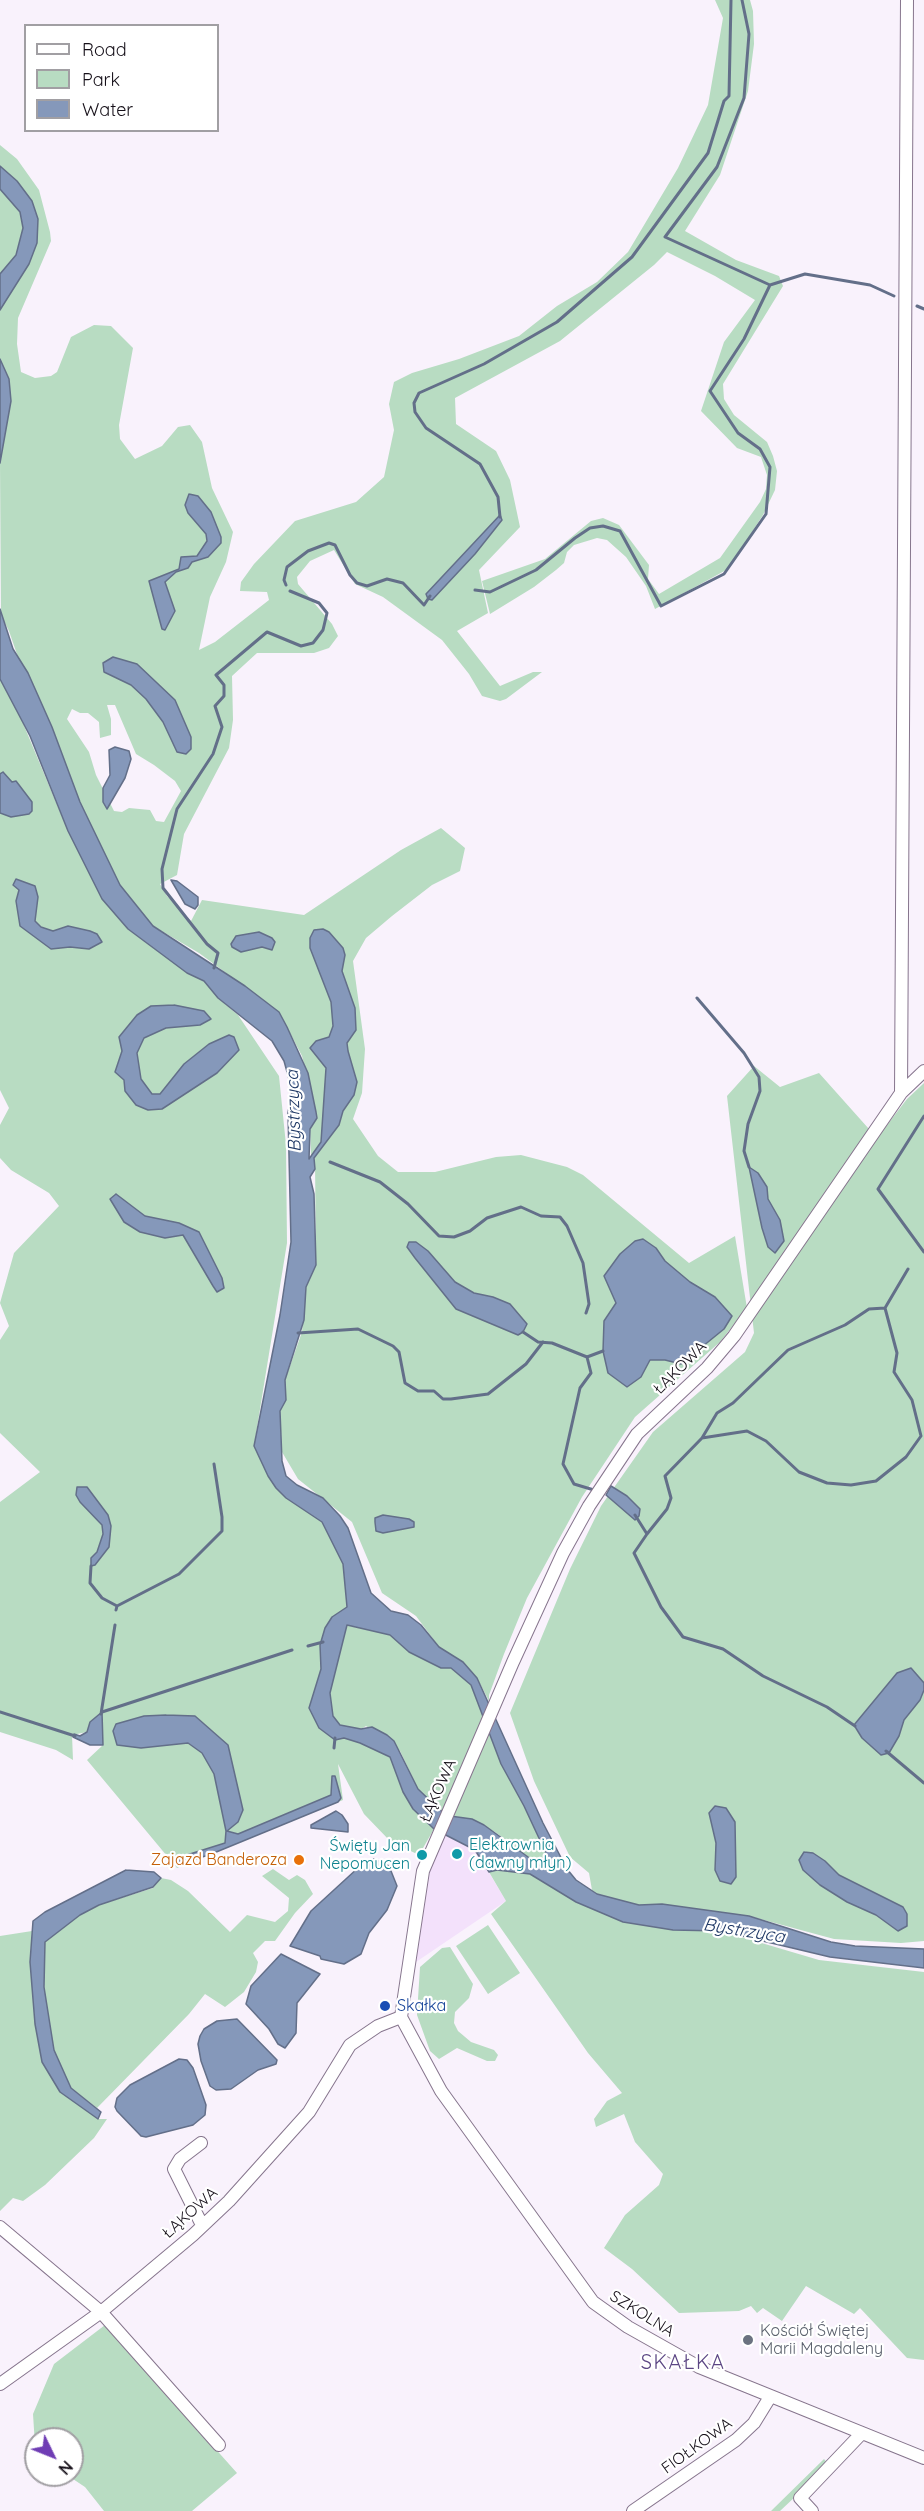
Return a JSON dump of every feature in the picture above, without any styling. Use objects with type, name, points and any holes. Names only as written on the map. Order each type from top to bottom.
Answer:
[{"type":"street","points":[[901,1093],[907,0]]},
{"type":"street","name":"ŁĄKOWA","points":[[0,2384],[101,2312],[202,2225],[249,2180],[309,2112],[350,2045],[378,2026],[401,2018],[423,1871],[446,1812],[563,1553],[589,1506],[637,1434],[706,1368],[734,1336],[901,1093],[924,1071]]},
{"type":"street","name":"SZKOLNA","points":[[401,2018],[441,2091],[593,2302],[663,2348],[770,2397],[924,2458]]},
{"type":"street","points":[[201,2143],[180,2159],[174,2169],[202,2225]]},
{"type":"street","points":[[0,2227],[101,2312],[219,2445]]},
{"type":"street","name":"FIOŁKOWA","points":[[633,2511],[736,2440],[753,2423],[770,2397]]},
{"type":"street","points":[[812,2511],[800,2498],[861,2434]]},
{"type":"shaded area","points":[[455,1805],[482,1861],[506,1901],[416,1962],[430,1870]]},
{"type":"green space","points":[[715,0],[750,0],[753,11],[754,44],[748,91],[720,175],[685,231],[736,260],[779,276],[783,286],[723,384],[724,399],[734,415],[767,442],[777,471],[775,490],[763,515],[728,569],[655,609],[646,586],[626,557],[607,540],[597,538],[574,545],[567,552],[564,563],[556,570],[534,587],[490,614],[482,581],[545,559],[591,521],[603,518],[619,525],[649,565],[648,579],[659,594],[720,558],[760,502],[766,489],[767,475],[761,457],[737,448],[701,411],[724,342],[755,300],[715,276],[667,252],[560,341],[455,398],[456,424],[496,451],[510,480],[520,527],[479,570],[488,613],[457,631],[500,686],[533,672],[542,672],[506,699],[500,701],[482,696],[469,674],[442,640],[383,597],[355,584],[334,550],[310,561],[297,577],[298,584],[332,624],[338,636],[329,648],[314,653],[257,653],[232,676],[233,720],[229,748],[184,834],[177,875],[160,884],[167,896],[191,921],[202,900],[304,915],[401,850],[441,828],[465,848],[460,871],[432,885],[392,916],[366,938],[353,961],[365,1049],[362,1093],[353,1119],[378,1156],[398,1172],[435,1172],[496,1157],[521,1155],[567,1167],[583,1175],[689,1263],[735,1236],[747,1308],[720,1342],[635,1417],[582,1497],[527,1598],[504,1654],[489,1695],[489,1701],[477,1678],[463,1662],[439,1647],[416,1616],[382,1593],[352,1522],[298,1479],[282,1452],[280,1411],[286,1400],[285,1380],[302,1332],[306,1287],[316,1265],[315,1160],[311,1156],[310,1129],[316,1112],[302,1056],[279,1012],[199,953],[153,926],[120,885],[80,802],[52,727],[28,673],[20,663],[1,615],[0,463],[11,401],[9,379],[0,359],[0,310],[37,243],[38,219],[32,201],[17,181],[0,166],[0,145],[17,159],[39,190],[51,241],[18,318],[17,344],[21,372],[35,378],[51,376],[57,372],[71,337],[94,325],[111,326],[133,348],[119,425],[120,439],[135,459],[162,446],[178,427],[190,425],[202,442],[212,488],[233,532],[226,562],[210,597],[199,650],[215,642],[269,600],[267,592],[240,591],[241,582],[254,564],[295,521],[356,502],[384,477],[394,430],[389,404],[394,382],[412,373],[459,359],[519,336],[557,306],[597,282],[628,252],[678,168],[708,105],[723,18]],"holes":[[[107,705],[115,705],[136,754],[175,781],[181,791],[164,822],[156,821],[150,810],[129,808],[122,812],[114,811],[96,775],[89,752],[67,719],[72,709],[80,713],[88,713],[99,722],[100,738],[111,735],[111,719]]]},
{"type":"green space","points":[[0,189],[20,212],[23,228],[16,255],[0,274]]},
{"type":"green space","points":[[0,679],[20,716],[68,831],[102,899],[128,929],[187,973],[204,981],[218,998],[238,1015],[279,1076],[286,1145],[287,1243],[254,1446],[276,1488],[286,1498],[322,1522],[343,1564],[347,1607],[337,1614],[320,1645],[321,1669],[309,1708],[344,1738],[390,1757],[403,1792],[413,1809],[434,1829],[419,1855],[390,1841],[364,1814],[338,1764],[343,1800],[177,1868],[87,1760],[103,1745],[87,1732],[72,1735],[73,1760],[56,1750],[0,1732],[0,1502],[40,1472],[0,1433],[0,1340],[9,1326],[0,1303],[14,1253],[59,1206],[49,1193],[11,1170],[0,1158],[0,1125],[9,1108],[0,1090]]},
{"type":"green space","points":[[754,1066],[780,1087],[819,1073],[877,1138],[907,1099],[924,1083],[924,1941],[901,1943],[834,1939],[749,1916],[662,1904],[639,1905],[597,1894],[592,1890],[589,1873],[570,1857],[534,1781],[510,1713],[570,1569],[601,1506],[653,1432],[745,1352],[754,1333],[727,1096]]},
{"type":"green space","points":[[346,1625],[390,1635],[409,1652],[441,1668],[451,1668],[471,1685],[501,1764],[524,1806],[551,1864],[550,1868],[546,1870],[495,1832],[472,1819],[450,1816],[440,1810],[418,1789],[400,1751],[366,1726],[361,1729],[340,1725],[333,1716],[330,1693]]},
{"type":"green space","points":[[273,1869],[289,1880],[297,1875],[305,1880],[313,1894],[295,1913],[275,1941],[265,1941],[253,1953],[258,1962],[256,1972],[244,1992],[225,2007],[205,1994],[189,2014],[97,2108],[71,2088],[54,2050],[44,1987],[45,1942],[80,1915],[99,1905],[153,1888],[161,1878],[171,1880],[188,1891],[230,1932],[247,1915],[275,1922],[288,1911],[289,1898],[262,1876]]},
{"type":"green space","points":[[498,1870],[530,1874],[576,1902],[623,1922],[673,1930],[721,1931],[819,1960],[924,1972],[924,2360],[907,2358],[860,2308],[854,2314],[806,2286],[782,2321],[763,2308],[757,2313],[751,2306],[739,2311],[679,2313],[632,2269],[604,2248],[625,2215],[659,2185],[663,2174],[635,2142],[624,2114],[596,2127],[594,2119],[607,2101],[622,2093],[588,2053],[491,1914],[506,1901],[489,1872]]},
{"type":"green space","points":[[488,1925],[520,1973],[488,1994],[456,1946]]},
{"type":"green space","points":[[32,1931],[30,1962],[35,2024],[42,2062],[98,2119],[107,2119],[94,2138],[45,2185],[23,2201],[13,2198],[0,2211],[0,1936]]},
{"type":"green space","points":[[450,1947],[473,1984],[469,1998],[455,2012],[454,2023],[458,2031],[471,2042],[494,2050],[498,2055],[495,2061],[487,2061],[457,2048],[439,2059],[430,2051],[417,2015],[420,1967],[442,1948]]},
{"type":"green space","points":[[105,2325],[237,2473],[192,2511],[104,2511],[84,2486],[84,2427],[34,2427],[33,2414],[54,2364]]},
{"type":"green space","points":[[824,2459],[829,2465],[780,2511],[771,2511]]},
{"type":"water","points":[[0,166],[17,181],[32,201],[38,219],[37,243],[29,264],[0,310],[0,274],[16,255],[23,228],[20,212],[0,189]]},
{"type":"water","points":[[0,359],[9,379],[11,401],[0,463]]},
{"type":"water","points":[[189,494],[198,496],[211,512],[221,537],[221,543],[208,557],[192,562],[188,568],[176,572],[165,582],[175,611],[165,630],[162,629],[149,581],[179,569],[181,557],[197,556],[207,541],[206,534],[188,513],[185,505]]},
{"type":"water","points":[[500,515],[502,520],[475,554],[432,600],[428,599],[426,594]]},
{"type":"water","name":"Bystrzyca","points":[[0,609],[13,649],[28,673],[52,727],[80,802],[120,885],[153,926],[245,986],[279,1012],[308,1073],[316,1112],[317,1118],[310,1129],[309,1159],[321,1142],[326,1068],[310,1048],[316,1041],[329,1037],[333,1026],[331,1002],[310,948],[310,938],[314,930],[323,929],[329,932],[343,948],[345,955],[342,971],[355,1008],[356,1030],[347,1043],[357,1082],[354,1095],[343,1111],[339,1125],[314,1158],[315,1169],[310,1177],[314,1194],[316,1265],[306,1287],[304,1320],[285,1380],[286,1400],[280,1411],[282,1461],[286,1476],[297,1485],[323,1498],[340,1516],[348,1528],[371,1593],[391,1611],[408,1615],[421,1625],[439,1647],[463,1662],[477,1678],[543,1823],[567,1869],[576,1880],[597,1894],[639,1905],[662,1904],[749,1916],[831,1942],[855,1946],[924,1949],[924,1968],[830,1957],[721,1931],[673,1930],[623,1922],[576,1902],[530,1874],[497,1870],[489,1872],[475,1850],[434,1829],[413,1809],[403,1792],[390,1757],[344,1738],[335,1740],[319,1728],[309,1708],[321,1669],[320,1645],[325,1628],[332,1617],[347,1607],[343,1564],[322,1522],[286,1498],[276,1488],[254,1446],[280,1315],[291,1242],[288,1113],[292,1090],[284,1061],[272,1041],[218,998],[204,981],[187,973],[128,929],[102,899],[68,831],[30,736],[0,679]],"holes":[[[347,1625],[390,1635],[409,1652],[441,1668],[451,1668],[471,1685],[501,1764],[524,1806],[551,1864],[550,1868],[546,1870],[484,1825],[472,1819],[450,1816],[440,1810],[418,1789],[394,1741],[372,1727],[361,1729],[340,1725],[333,1716],[330,1693]]]},
{"type":"water","points":[[113,657],[137,664],[175,700],[191,737],[191,749],[186,754],[177,752],[163,722],[146,699],[131,685],[104,672],[103,663]]},
{"type":"water","points":[[115,747],[129,751],[131,759],[125,778],[107,809],[103,802],[103,788],[110,775],[109,750]]},
{"type":"water","points":[[3,772],[12,782],[16,781],[32,802],[32,811],[29,814],[11,817],[0,813],[0,774]]},
{"type":"water","points":[[16,879],[35,886],[38,897],[35,921],[41,927],[53,931],[68,926],[90,931],[97,934],[102,942],[89,949],[70,947],[51,949],[20,926],[16,901],[19,890],[13,885]]},
{"type":"water","points":[[171,880],[177,881],[198,897],[198,905],[195,909],[185,904]]},
{"type":"water","points":[[259,932],[272,938],[275,942],[272,950],[262,947],[241,952],[232,947],[231,944],[236,936]]},
{"type":"water","points":[[174,1005],[204,1011],[211,1019],[200,1025],[166,1028],[144,1038],[137,1053],[141,1079],[152,1094],[160,1094],[184,1064],[209,1044],[229,1035],[234,1037],[239,1050],[217,1073],[162,1109],[148,1110],[136,1105],[125,1091],[124,1080],[115,1072],[122,1051],[119,1037],[137,1015],[151,1006]]},
{"type":"water","points":[[749,1167],[758,1173],[767,1187],[768,1199],[780,1220],[784,1241],[775,1253],[768,1247],[762,1228]]},
{"type":"water","points":[[116,1194],[145,1216],[179,1223],[199,1232],[222,1278],[224,1288],[217,1292],[183,1235],[165,1238],[140,1232],[124,1222],[110,1199]]},
{"type":"water","points":[[643,1239],[656,1248],[665,1261],[690,1282],[715,1297],[732,1316],[724,1329],[681,1364],[665,1360],[650,1360],[641,1377],[627,1387],[608,1373],[603,1351],[604,1321],[616,1303],[604,1276],[620,1254],[635,1241]]},
{"type":"water","points":[[409,1242],[416,1242],[428,1251],[455,1282],[474,1293],[510,1304],[527,1324],[523,1332],[518,1335],[456,1309],[407,1247]]},
{"type":"water","points":[[611,1486],[627,1496],[640,1509],[639,1516],[635,1520],[606,1495]]},
{"type":"water","points":[[77,1487],[87,1487],[108,1515],[111,1526],[109,1547],[95,1565],[91,1566],[91,1558],[97,1552],[103,1534],[102,1525],[80,1502],[76,1495]]},
{"type":"water","points":[[383,1515],[409,1519],[414,1522],[414,1527],[383,1533],[376,1531],[375,1518]]},
{"type":"water","points":[[911,1668],[924,1683],[924,1690],[920,1700],[904,1720],[899,1736],[889,1753],[881,1755],[862,1738],[854,1725],[897,1673]]},
{"type":"water","points":[[102,1712],[103,1745],[90,1745],[73,1737],[74,1734],[80,1736],[87,1732],[90,1722]]},
{"type":"water","points":[[144,1716],[195,1716],[228,1745],[243,1810],[238,1822],[227,1831],[238,1834],[331,1795],[332,1776],[335,1776],[341,1798],[338,1802],[209,1855],[174,1865],[170,1862],[174,1859],[225,1843],[226,1831],[214,1774],[202,1753],[188,1743],[141,1748],[117,1745],[113,1731],[116,1724]]},
{"type":"water","points":[[715,1806],[726,1808],[735,1822],[736,1877],[731,1884],[720,1881],[715,1870],[716,1843],[709,1813]]},
{"type":"water","points":[[336,1811],[348,1824],[348,1832],[311,1828],[311,1825]]},
{"type":"water","points":[[804,1852],[813,1853],[839,1875],[903,1907],[907,1914],[907,1926],[898,1931],[876,1915],[847,1902],[820,1885],[803,1870],[799,1860]]},
{"type":"water","points":[[374,1859],[389,1866],[397,1886],[387,1910],[369,1933],[361,1954],[344,1964],[321,1959],[320,1956],[290,1946],[311,1911],[359,1867]]},
{"type":"water","points":[[126,1870],[154,1872],[161,1878],[153,1887],[99,1905],[80,1915],[45,1942],[44,1987],[54,2050],[71,2088],[101,2112],[98,2119],[60,2092],[42,2062],[35,2024],[30,1962],[33,1921],[45,1912]]},
{"type":"water","points":[[281,1954],[320,1974],[297,2003],[296,2033],[285,2048],[278,2044],[269,2029],[246,2004],[251,1986]]},
{"type":"water","points":[[237,2019],[277,2060],[276,2064],[258,2070],[231,2089],[216,2090],[210,2086],[201,2061],[198,2044],[200,2036],[204,2029],[217,2021]]},
{"type":"water","points":[[179,2059],[187,2060],[193,2068],[206,2105],[205,2115],[193,2125],[146,2137],[141,2136],[117,2111],[115,2107],[117,2098],[130,2085]]},
{"type":"waterway","points":[[500,517],[498,497],[480,464],[426,428],[415,412],[414,403],[419,393],[484,364],[557,322],[632,257],[708,153],[724,101],[729,96],[731,0]]},
{"type":"waterway","points":[[742,0],[749,34],[744,98],[717,167],[665,237],[770,285]]},
{"type":"waterway","points":[[475,590],[490,592],[536,570],[590,528],[603,526],[620,531],[661,606],[724,574],[766,514],[770,467],[760,449],[738,433],[710,391],[744,339],[770,285],[805,274],[870,285],[894,296]]},
{"type":"waterway","points":[[917,306],[924,309]]},
{"type":"waterway","points":[[286,585],[284,580],[287,567],[308,551],[329,543],[335,545],[350,575],[357,583],[367,586],[387,579],[403,583],[424,605],[430,596]]},
{"type":"waterway","points":[[214,968],[218,953],[207,944],[163,888],[162,869],[177,809],[213,754],[222,727],[215,706],[224,696],[224,685],[216,675],[267,632],[301,646],[313,643],[323,630],[327,613],[319,603],[290,591]]},
{"type":"waterway","points":[[697,998],[744,1053],[759,1077],[760,1091],[748,1124],[744,1151],[749,1167]]},
{"type":"waterway","points":[[924,1116],[878,1189],[924,1252]]},
{"type":"waterway","points":[[330,1162],[380,1182],[408,1204],[439,1236],[454,1237],[470,1231],[487,1218],[521,1207],[541,1216],[560,1217],[567,1226],[583,1263],[589,1304],[586,1313]]},
{"type":"waterway","points":[[647,1534],[667,1509],[671,1498],[665,1476],[702,1438],[747,1431],[766,1441],[799,1472],[827,1483],[851,1485],[876,1481],[906,1457],[921,1436],[912,1400],[894,1372],[897,1353],[885,1308],[908,1269]]},
{"type":"waterway","points":[[702,1438],[717,1413],[733,1403],[788,1350],[845,1325],[869,1309],[885,1308]]},
{"type":"waterway","points":[[298,1333],[358,1329],[393,1346],[399,1352],[405,1383],[418,1391],[434,1391],[443,1399],[488,1394],[526,1364],[543,1342]]},
{"type":"waterway","points":[[523,1332],[538,1342],[552,1343],[587,1357]]},
{"type":"waterway","points":[[594,1490],[574,1484],[563,1464],[580,1388],[591,1373],[587,1357],[603,1351]]},
{"type":"waterway","points":[[116,1610],[117,1606],[179,1574],[222,1531],[214,1464]]},
{"type":"waterway","points":[[635,1515],[647,1534],[634,1553],[661,1607],[683,1637],[723,1649],[763,1676],[827,1707],[855,1726]]},
{"type":"waterway","points":[[91,1566],[90,1583],[102,1598],[117,1606]]},
{"type":"waterway","points":[[101,1714],[115,1625]]},
{"type":"waterway","points":[[308,1646],[323,1642]]},
{"type":"waterway","points":[[102,1712],[292,1650]]},
{"type":"waterway","points":[[0,1712],[75,1736]]},
{"type":"waterway","points":[[334,1748],[335,1738]]},
{"type":"waterway","points":[[886,1751],[924,1783]]},
{"type":"place","name":"Elektrownia (dawny młyn)","points":[[457,1854]]},
{"type":"place","name":"Święty Jan Nepomucen","points":[[422,1855]]},
{"type":"place","name":"Zajazd Banderoza","points":[[299,1860]]},
{"type":"place","name":"Skałka","points":[[385,2006]]},
{"type":"place","name":"Kościół Świętej Marii Magdaleny","points":[[748,2340]]},
{"type":"district","name":"SKAŁKA","points":[[683,2363]]}]
